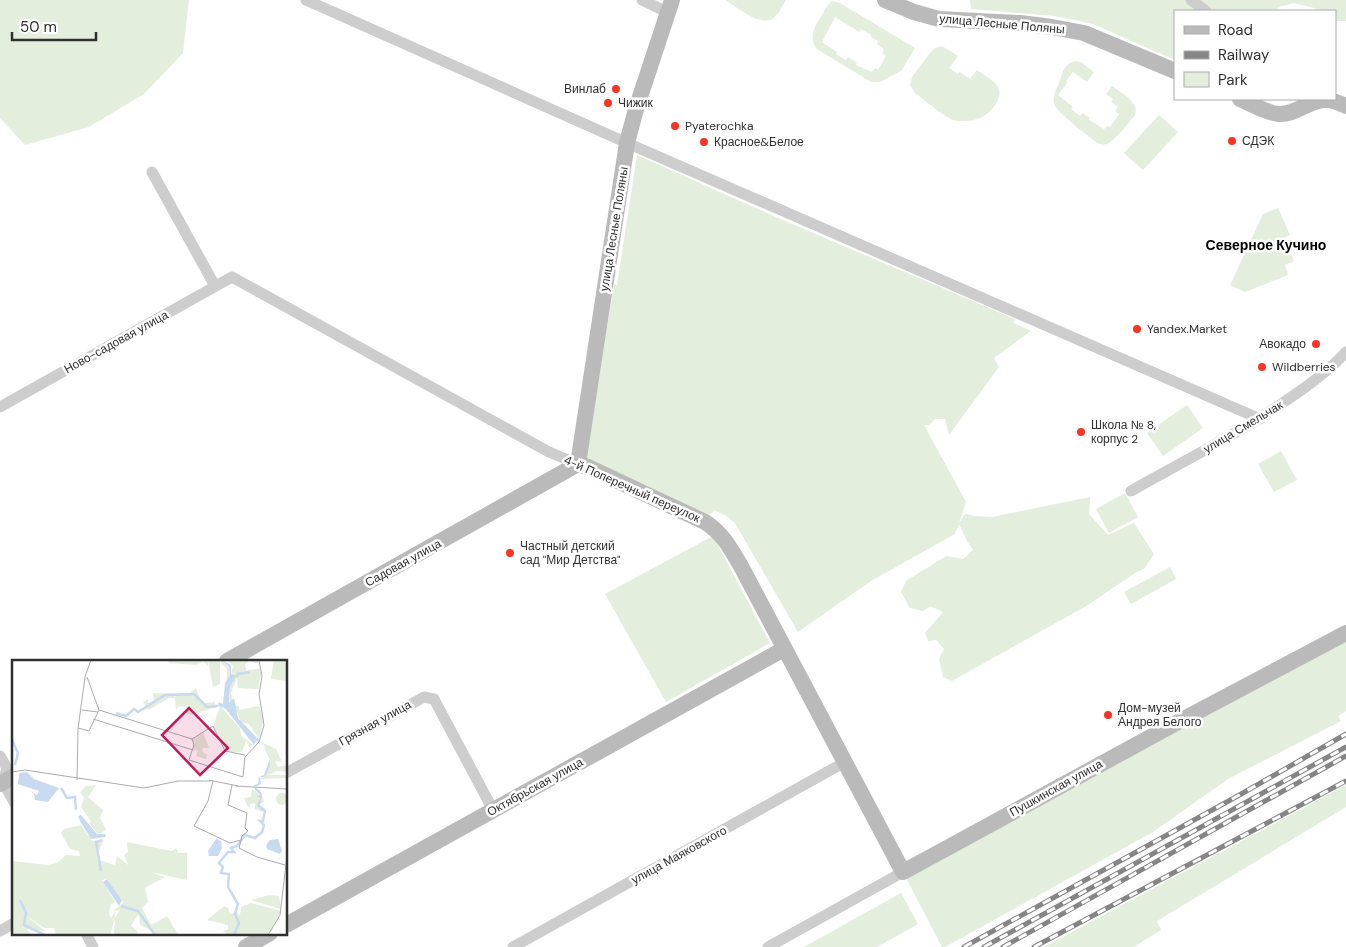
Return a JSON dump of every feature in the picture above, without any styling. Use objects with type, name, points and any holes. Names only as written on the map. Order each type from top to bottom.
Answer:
[{"type":"street","points":[[306,0],[627,143],[1260,419]]},
{"type":"street","points":[[642,0],[669,6]]},
{"type":"street","name":"улица Лесные Поляны","points":[[885,0],[914,12],[939,18],[1020,23],[1079,31],[1174,71]]},
{"type":"street","points":[[1191,0],[1205,10]]},
{"type":"street","name":"улица Лесные Поляны","points":[[578,464],[627,143],[669,6]]},
{"type":"street","points":[[1242,100],[1269,112],[1280,114],[1291,112],[1323,100]]},
{"type":"street","points":[[1331,100],[1346,106]]},
{"type":"street","points":[[152,172],[215,286]]},
{"type":"street","name":"4-й Поперечный переулок","points":[[232,277],[549,452],[588,467],[714,528],[733,553],[903,872]]},
{"type":"street","name":"Ново-садовая улица","points":[[0,408],[232,277]]},
{"type":"street","name":"улица Смельчак","points":[[1131,490],[1260,419],[1319,377],[1346,352]]},
{"type":"street","name":"Садовая улица","points":[[229,660],[578,464]]},
{"type":"street","name":"Пушкинская улица","points":[[768,947],[1178,722],[1346,633]]},
{"type":"street","name":"Октябрьская улица","points":[[288,923],[784,649]]},
{"type":"street","name":"Грязная улица","points":[[288,771],[424,696],[434,699],[493,810]]},
{"type":"street","points":[[0,756],[7,768],[5,781],[12,797]]},
{"type":"street","name":"улица Маяковского","points":[[512,947],[845,762]]},
{"type":"street","points":[[0,931],[12,924]]},
{"type":"street","points":[[86,934],[93,947]]},
{"type":"street","points":[[246,947],[268,934]]},
{"type":"green space","points":[[0,0],[189,0],[183,53],[144,94],[89,127],[25,145],[0,118]]},
{"type":"green space","points":[[726,0],[786,0],[776,16],[772,19],[761,20],[748,15]]},
{"type":"green space","points":[[970,0],[1346,0],[1346,21],[1336,21],[1336,10],[1317,10],[1294,3],[1275,10],[1174,10],[1174,60],[1093,24],[1054,16],[971,9]]},
{"type":"green space","points":[[832,1],[840,3],[915,48],[901,71],[880,82],[871,82],[817,49],[813,40],[814,32],[817,23]],"holes":[[[835,17],[859,32],[861,29],[871,35],[871,37],[878,41],[877,44],[884,49],[882,53],[886,56],[878,70],[875,68],[872,72],[856,65],[857,63],[848,57],[846,60],[822,42]]]},
{"type":"green space","points":[[942,46],[958,56],[949,68],[958,74],[960,72],[970,79],[977,70],[998,87],[998,101],[984,116],[971,120],[959,121],[950,119],[915,93],[910,85],[912,77],[930,53],[935,48]]},
{"type":"green space","points":[[1076,61],[1081,62],[1094,72],[1087,82],[1073,72],[1066,81],[1067,83],[1058,95],[1073,107],[1071,109],[1080,116],[1083,113],[1090,118],[1089,120],[1104,129],[1107,126],[1110,127],[1119,114],[1115,111],[1118,107],[1111,102],[1113,99],[1106,94],[1112,86],[1128,98],[1135,107],[1136,113],[1133,118],[1107,144],[1096,142],[1060,112],[1054,103],[1054,94],[1063,71],[1069,64]]},
{"type":"green space","points":[[1159,115],[1178,132],[1143,170],[1124,153]]},
{"type":"green space","points":[[637,155],[778,218],[1015,319],[1013,323],[1031,331],[994,358],[999,367],[949,435],[945,419],[935,419],[929,425],[924,425],[966,502],[959,523],[965,514],[992,517],[1090,497],[1089,514],[1108,535],[1134,523],[1154,554],[1145,568],[1088,605],[952,681],[943,677],[939,659],[944,649],[936,640],[928,641],[925,633],[943,612],[930,606],[923,611],[910,608],[901,592],[906,581],[946,556],[963,559],[973,550],[959,524],[955,534],[871,581],[798,632],[735,523],[725,515],[715,511],[708,515],[586,461],[614,284],[617,285]]},
{"type":"green space","points":[[1278,208],[1290,235],[1284,238],[1294,261],[1285,265],[1288,275],[1245,292],[1230,285],[1263,214]]},
{"type":"green space","points":[[1187,405],[1203,428],[1163,456],[1147,433]]},
{"type":"green space","points":[[1281,451],[1297,480],[1274,492],[1258,464]]},
{"type":"green space","points":[[1125,493],[1138,517],[1109,533],[1096,509]]},
{"type":"green space","points":[[713,536],[770,643],[666,702],[605,594]]},
{"type":"green space","points":[[1170,567],[1176,579],[1131,604],[1124,592]]},
{"type":"green space","points":[[1346,639],[1346,711],[1338,716],[1341,721],[1228,779],[1153,832],[942,947],[905,876]]},
{"type":"green space","points":[[1346,785],[1346,807],[1157,921],[1161,930],[1134,947],[1044,947]]},
{"type":"green space","points":[[901,893],[918,924],[877,947],[804,947]]},
{"type":"railway","points":[[964,947],[1346,734]]},
{"type":"railway","points":[[984,947],[1346,747]]},
{"type":"railway","points":[[1003,947],[1346,756]]},
{"type":"railway","points":[[1034,947],[1346,781]]},
{"type":"place","name":"Винлаб","points":[[616,89]]},
{"type":"place","name":"Чижик","points":[[608,103]]},
{"type":"place","name":"Pyaterochka","points":[[675,126]]},
{"type":"place","name":"СДЭК","points":[[1232,141]]},
{"type":"place","name":"Красное&Белое","points":[[704,142]]},
{"type":"place","name":"Yandex.Market","points":[[1137,329]]},
{"type":"place","name":"Авокадо","points":[[1316,344]]},
{"type":"place","name":"Wildberries","points":[[1262,367]]},
{"type":"place","name":"Школа № 8, корпус 2","points":[[1081,432]]},
{"type":"place","name":"Частный детский сад \"Мир Детства\"","points":[[510,553]]},
{"type":"place","name":"Дом-музей Андрея Белого","points":[[1108,715]]},
{"type":"district","name":"Северное Кучино","points":[[1266,245]]}]
